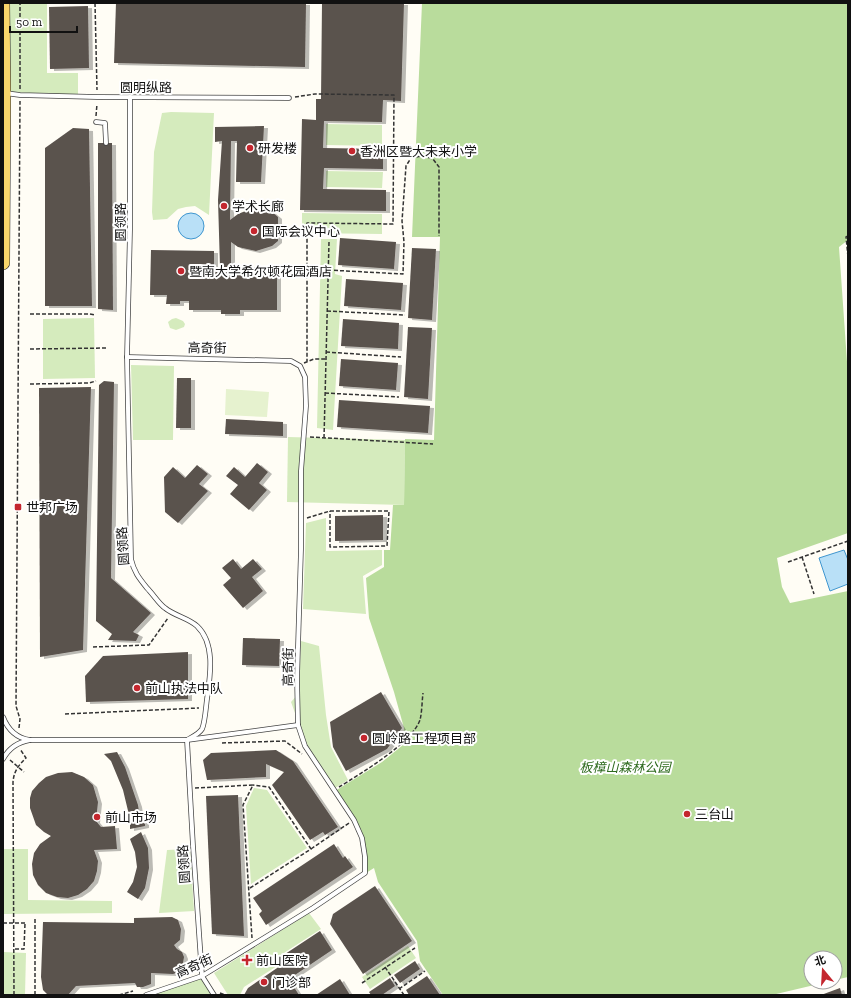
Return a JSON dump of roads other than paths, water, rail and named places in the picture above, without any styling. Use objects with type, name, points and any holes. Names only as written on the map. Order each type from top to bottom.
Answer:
[{"type":"main road","points":[[3,3],[3,263]]},
{"type":"lane","name":"圆明纵路","points":[[4,93],[20,95],[97,97],[289,98]]},
{"type":"lane","name":"圆领路","points":[[130,97],[130,237],[127,357],[131,559],[133,568],[137,575],[165,608],[196,625],[202,631],[208,644],[210,680],[202,729],[196,735],[187,740],[202,976]]},
{"type":"lane","points":[[96,122],[105,123],[106,143]]},
{"type":"lane","name":"高奇街","points":[[127,357],[291,361],[300,366],[305,377],[306,406],[301,471],[297,679],[298,725],[305,746],[354,820],[362,838],[365,857],[365,873],[253,946],[202,976],[146,995]]},
{"type":"lane","points":[[3,717],[10,731],[18,736],[30,740]]},
{"type":"lane","points":[[4,758],[11,748],[17,744],[30,740],[187,740],[298,725]]},
{"type":"lane","points":[[202,976],[214,995]]},
{"type":"water","points":[[191,213],[200,217],[204,226],[200,235],[191,239],[182,235],[178,226],[182,217]]},
{"type":"water","points":[[844,550],[848,560],[848,584],[830,591],[819,558]]},
{"type":"place","name":"研发楼","points":[[250,148]]},
{"type":"place","name":"香洲区暨大未来小学","points":[[352,151]]},
{"type":"place","name":"学术长廊","points":[[224,206]]},
{"type":"place","name":"国际会议中心","points":[[254,231]]},
{"type":"place","name":"暨南大学希尔顿花园酒店","points":[[181,271]]},
{"type":"place","name":"世邦广场","points":[[18,507]]},
{"type":"place","name":"前山执法中队","points":[[137,688]]},
{"type":"place","name":"圆岭路工程项目部","points":[[364,738]]},
{"type":"place","name":"三台山","points":[[687,814]]},
{"type":"place","name":"前山市场","points":[[97,817]]},
{"type":"place","name":"前山医院","points":[[247,960]]},
{"type":"place","name":"门诊部","points":[[264,982]]},
{"type":"park label","name":"板樟山森林公园","points":[[625,767]]}]
